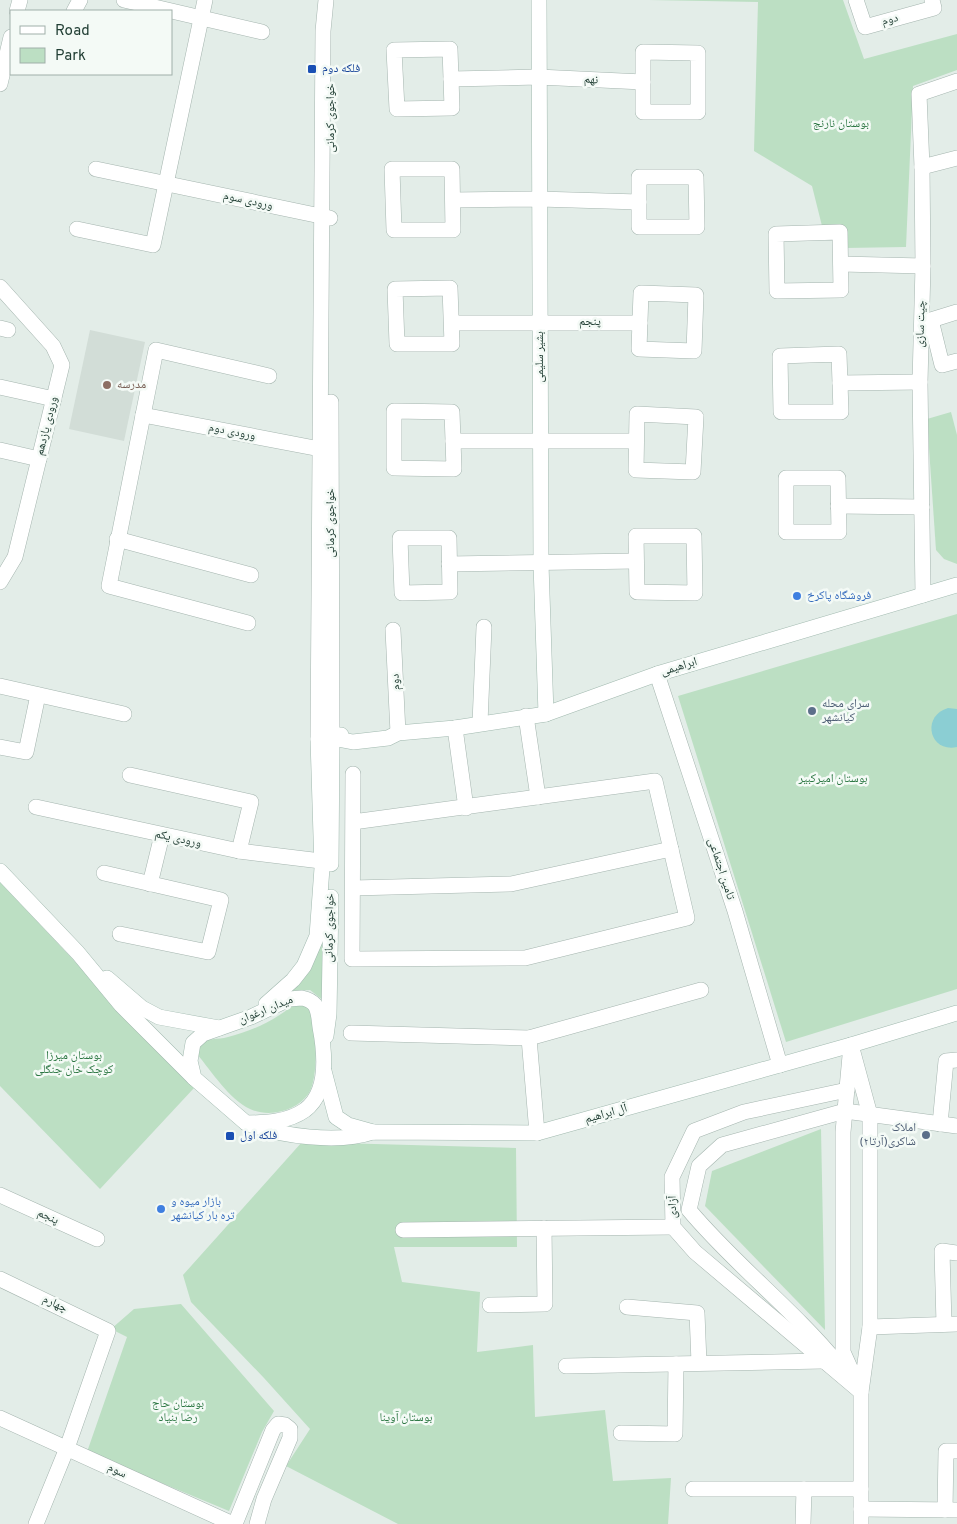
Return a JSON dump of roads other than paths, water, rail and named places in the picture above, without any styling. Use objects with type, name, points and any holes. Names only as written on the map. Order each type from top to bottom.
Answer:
[{"type":"street","points":[[124,0],[167,10]]},
{"type":"street","points":[[77,229],[153,245],[205,0]]},
{"type":"street","name":"خواجوی کرمانی","points":[[323,1045],[329,1014],[320,449],[331,30],[327,0]]},
{"type":"street","name":"بشیر سلیمی","points":[[539,0],[541,564],[546,714]]},
{"type":"street","name":"دوم","points":[[856,0],[865,27],[934,8],[932,0]]},
{"type":"street","points":[[172,11],[262,32]]},
{"type":"street","points":[[0,84],[10,40]]},
{"type":"street","points":[[450,49],[451,79],[452,108],[397,110],[394,50],[450,49]]},
{"type":"street","points":[[643,52],[698,53],[698,112],[643,112],[643,82],[643,52]]},
{"type":"street","name":"نهم","points":[[451,79],[538,77],[643,82]]},
{"type":"street","name":"چیت سازی","points":[[923,595],[920,382],[923,266],[920,94],[957,80]]},
{"type":"street","points":[[922,167],[957,158]]},
{"type":"street","points":[[452,168],[453,200],[453,230],[394,230],[392,169],[452,168]]},
{"type":"street","name":"ورودی سوم","points":[[96,169],[326,217]]},
{"type":"street","points":[[639,177],[696,177],[697,227],[639,227],[639,202],[639,177]]},
{"type":"street","points":[[453,200],[539,199],[639,202]]},
{"type":"street","name":"خواجوی کرمانی","points":[[255,1014],[293,980],[309,957],[319,924],[325,738],[326,217]]},
{"type":"street","points":[[840,232],[841,264],[841,290],[777,291],[776,234],[840,232]]},
{"type":"street","points":[[841,264],[923,266]]},
{"type":"street","name":"ورودی یازدهم","points":[[0,287],[53,346],[62,366],[15,557],[0,582]]},
{"type":"street","points":[[450,288],[452,323],[452,344],[397,344],[395,289],[450,288]]},
{"type":"street","points":[[641,293],[696,296],[694,351],[639,349],[640,322],[641,293]]},
{"type":"street","points":[[957,312],[930,320],[942,365],[957,361]]},
{"type":"street","name":"پنجم","points":[[452,323],[640,322]]},
{"type":"street","points":[[248,623],[109,586],[156,350],[270,376]]},
{"type":"street","points":[[839,354],[840,383],[841,412],[780,412],[780,356],[839,354]]},
{"type":"street","points":[[840,383],[920,382]]},
{"type":"street","points":[[0,386],[54,399]]},
{"type":"street","points":[[394,411],[452,412],[453,441],[454,469],[394,468],[394,411]]},
{"type":"street","points":[[637,414],[696,416],[693,472],[636,470],[636,441],[637,414]]},
{"type":"street","name":"ورودی دوم","points":[[143,415],[320,449]]},
{"type":"street","points":[[453,441],[636,441]]},
{"type":"street","points":[[0,450],[39,459]]},
{"type":"street","points":[[786,478],[838,478],[838,506],[839,532],[786,532],[786,478]]},
{"type":"street","points":[[838,506],[922,507]]},
{"type":"street","points":[[636,536],[694,536],[695,593],[637,592],[636,561],[636,536]]},
{"type":"street","points":[[400,538],[449,538],[449,564],[450,592],[402,593],[400,538]]},
{"type":"street","points":[[117,539],[251,575]]},
{"type":"street","points":[[449,564],[636,561]]},
{"type":"street","name":"ابراهیمی","points":[[325,738],[352,732],[387,729],[398,733],[455,728],[546,714],[657,674],[957,585]]},
{"type":"street","points":[[480,724],[484,627]]},
{"type":"street","name":"دوم","points":[[393,630],[398,733]]},
{"type":"street","name":"تامین اجتماعی","points":[[657,674],[735,911],[780,1065]]},
{"type":"street","points":[[0,686],[124,714]]},
{"type":"street","points":[[0,746],[26,752],[38,695]]},
{"type":"street","points":[[526,716],[538,797]]},
{"type":"street","points":[[455,728],[466,808]]},
{"type":"street","points":[[353,774],[352,959],[524,958],[687,918],[655,781],[353,822]]},
{"type":"street","points":[[130,775],[251,802],[239,851]]},
{"type":"street","name":"ورودی یکم","points":[[36,807],[239,851],[321,861]]},
{"type":"street","points":[[150,884],[162,835]]},
{"type":"street","points":[[352,888],[511,884],[671,849]]},
{"type":"street","points":[[0,872],[78,952],[121,1005],[194,1078],[246,1123]]},
{"type":"street","points":[[104,873],[221,900],[208,952],[120,934]]},
{"type":"street","points":[[78,952],[152,1014],[170,1020],[220,1028]]},
{"type":"street","points":[[350,1033],[529,1038],[701,990]]},
{"type":"street","name":"میدان ارغوان","points":[[194,1078],[190,1061],[193,1042],[203,1034],[294,998],[310,1000],[318,1012],[323,1045],[324,1071],[314,1099],[306,1109],[280,1120],[246,1123]]},
{"type":"street","name":"آل ابراهیم","points":[[246,1123],[268,1131],[357,1138],[373,1132],[537,1133],[852,1045],[957,1013]]},
{"type":"street","points":[[529,1038],[537,1133]]},
{"type":"street","points":[[852,1045],[843,1132],[843,1352],[861,1392]]},
{"type":"street","points":[[852,1045],[870,1115],[870,1327],[861,1392],[861,1516],[951,1510],[946,1451],[957,1451]]},
{"type":"street","points":[[940,1124],[946,1060],[957,1060]]},
{"type":"street","points":[[324,1071],[336,1117],[348,1124],[373,1132]]},
{"type":"street","name":"آزادی","points":[[847,1090],[744,1112],[694,1130],[672,1176],[673,1227],[695,1252],[861,1392]]},
{"type":"street","points":[[861,1392],[821,1344],[710,1236],[689,1210],[699,1166],[722,1145],[845,1111],[957,1126]]},
{"type":"street","name":"پنجم","points":[[0,1196],[97,1239]]},
{"type":"street","points":[[403,1230],[673,1227]]},
{"type":"street","points":[[490,1305],[545,1304],[544,1228]]},
{"type":"street","points":[[870,1327],[950,1324],[942,1251],[957,1253]]},
{"type":"street","name":"چهارم","points":[[0,1279],[108,1331],[67,1448]]},
{"type":"street","points":[[627,1307],[697,1313],[699,1363]]},
{"type":"street","points":[[566,1366],[823,1361]]},
{"type":"street","points":[[621,1433],[675,1434],[676,1364]]},
{"type":"street","name":"سوم","points":[[0,1418],[234,1524]]},
{"type":"street","points":[[234,1524],[272,1430],[278,1424],[285,1425],[290,1429],[290,1438],[264,1499],[257,1524]]},
{"type":"street","points":[[36,1524],[67,1448]]},
{"type":"street","points":[[693,1489],[861,1489]]},
{"type":"street","points":[[803,1524],[804,1489]]},
{"type":"water","points":[[948,708],[957,709],[957,747],[940,745],[932,733],[934,718],[939,712]]},
{"type":"place","name":"فلکه دوم","points":[[312,69]]},
{"type":"place","name":"مدرسه","points":[[107,385]]},
{"type":"place","name":"فروشگاه پاکرخ","points":[[797,596]]},
{"type":"place","name":"سرای محله کیانشهر","points":[[812,711]]},
{"type":"place","name":"املاک شاکری(آرتا۲)","points":[[926,1135]]},
{"type":"place","name":"فلکه اول","points":[[230,1136]]},
{"type":"place","name":"بازار میوه و تره بار کیانشهر","points":[[161,1209]]},
{"type":"park label","name":"بوستان نارنج","points":[[841,124]]},
{"type":"park label","name":"بوستان امیرکبیر","points":[[833,779]]},
{"type":"park label","name":"بوستان میرزا کوچک خان جنگلی","points":[[74,1063]]},
{"type":"park label","name":"بوستان حاج رضا بنیاد","points":[[178,1411]]},
{"type":"park label","name":"بوستان آوینا","points":[[406,1418]]}]
